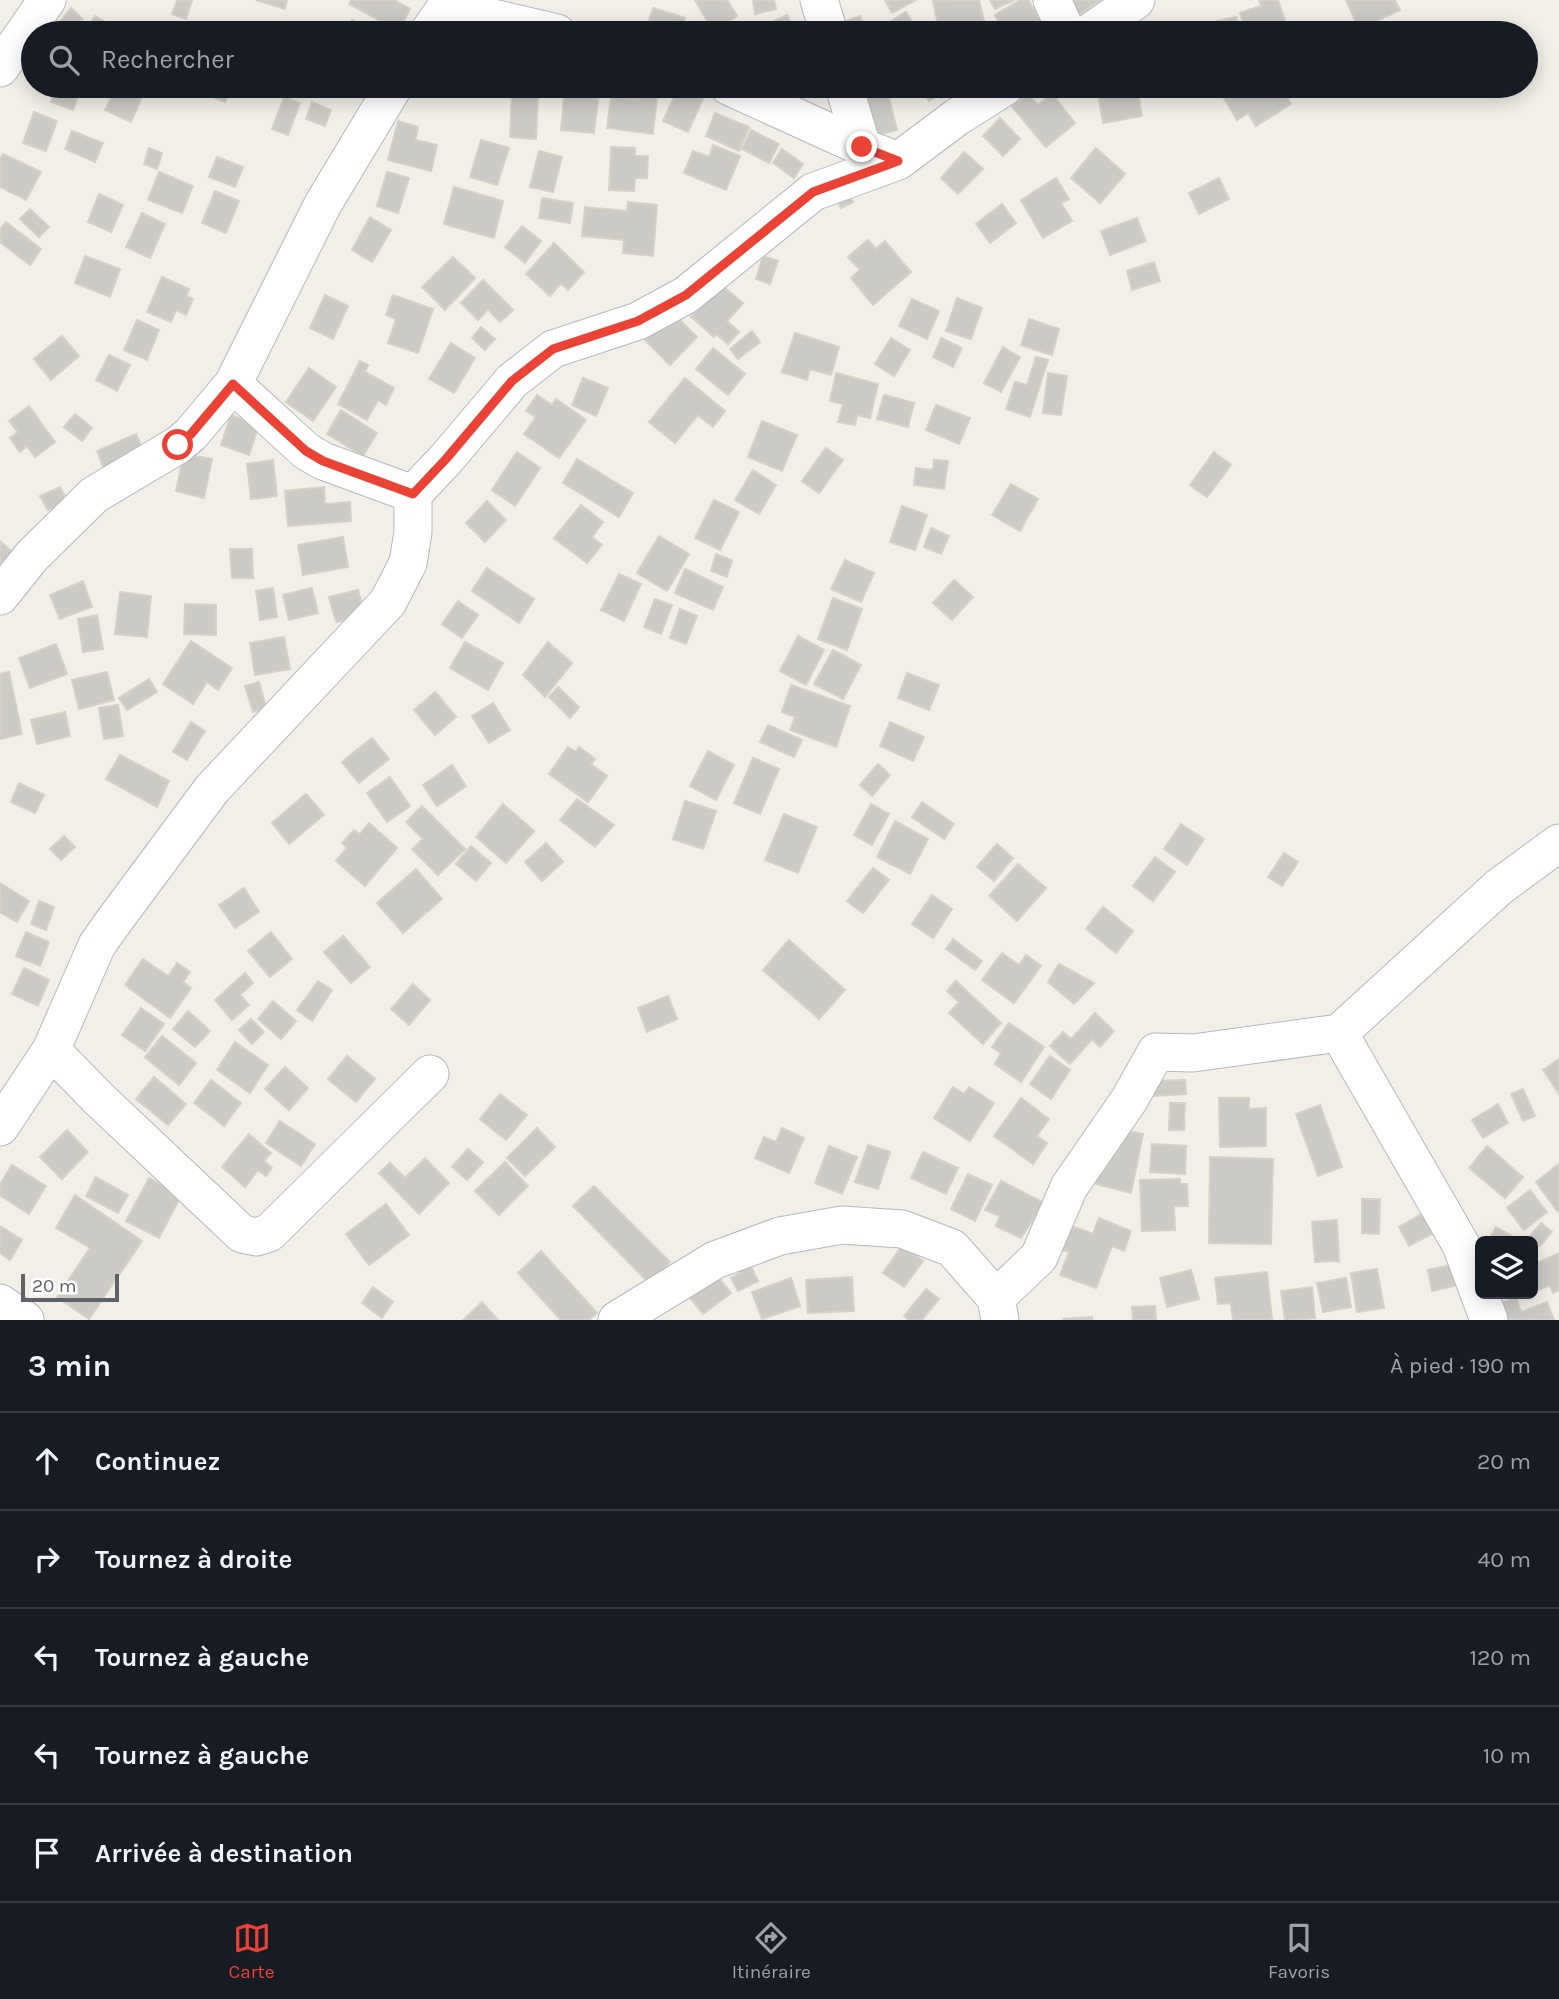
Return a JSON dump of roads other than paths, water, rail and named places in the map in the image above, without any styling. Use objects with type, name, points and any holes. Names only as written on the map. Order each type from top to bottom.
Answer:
[{"type":"street","points":[[32,21],[47,0]]},
{"type":"street","points":[[819,0],[825,21]]},
{"type":"street","points":[[1052,0],[1062,21]]},
{"type":"street","points":[[1106,21],[1136,0]]},
{"type":"street","points":[[441,13],[487,21]]},
{"type":"street","points":[[0,68],[21,38]]},
{"type":"street","points":[[0,596],[32,556],[94,495],[185,439],[233,384],[323,204],[387,98]]},
{"type":"street","points":[[754,98],[898,161]]},
{"type":"street","points":[[848,98],[862,147]]},
{"type":"street","points":[[0,1127],[51,1050],[97,945],[212,789],[388,603],[408,563],[413,494],[512,381],[553,349],[638,321],[686,295],[813,192],[898,161],[987,98]]},
{"type":"street","points":[[233,384],[306,451],[323,461],[413,494]]},
{"type":"street","points":[[617,1320],[715,1261],[780,1236],[842,1225],[902,1229],[952,1248],[998,1309],[1039,1257],[1069,1187],[1129,1100],[1156,1052],[1193,1053],[1339,1033],[1499,887],[1559,842]]},
{"type":"street","points":[[1339,1033],[1461,1245],[1489,1320]]},
{"type":"street","points":[[51,1050],[242,1234],[256,1237],[269,1233],[430,1074]]},
{"type":"street","points":[[0,1303],[25,1320]]}]
